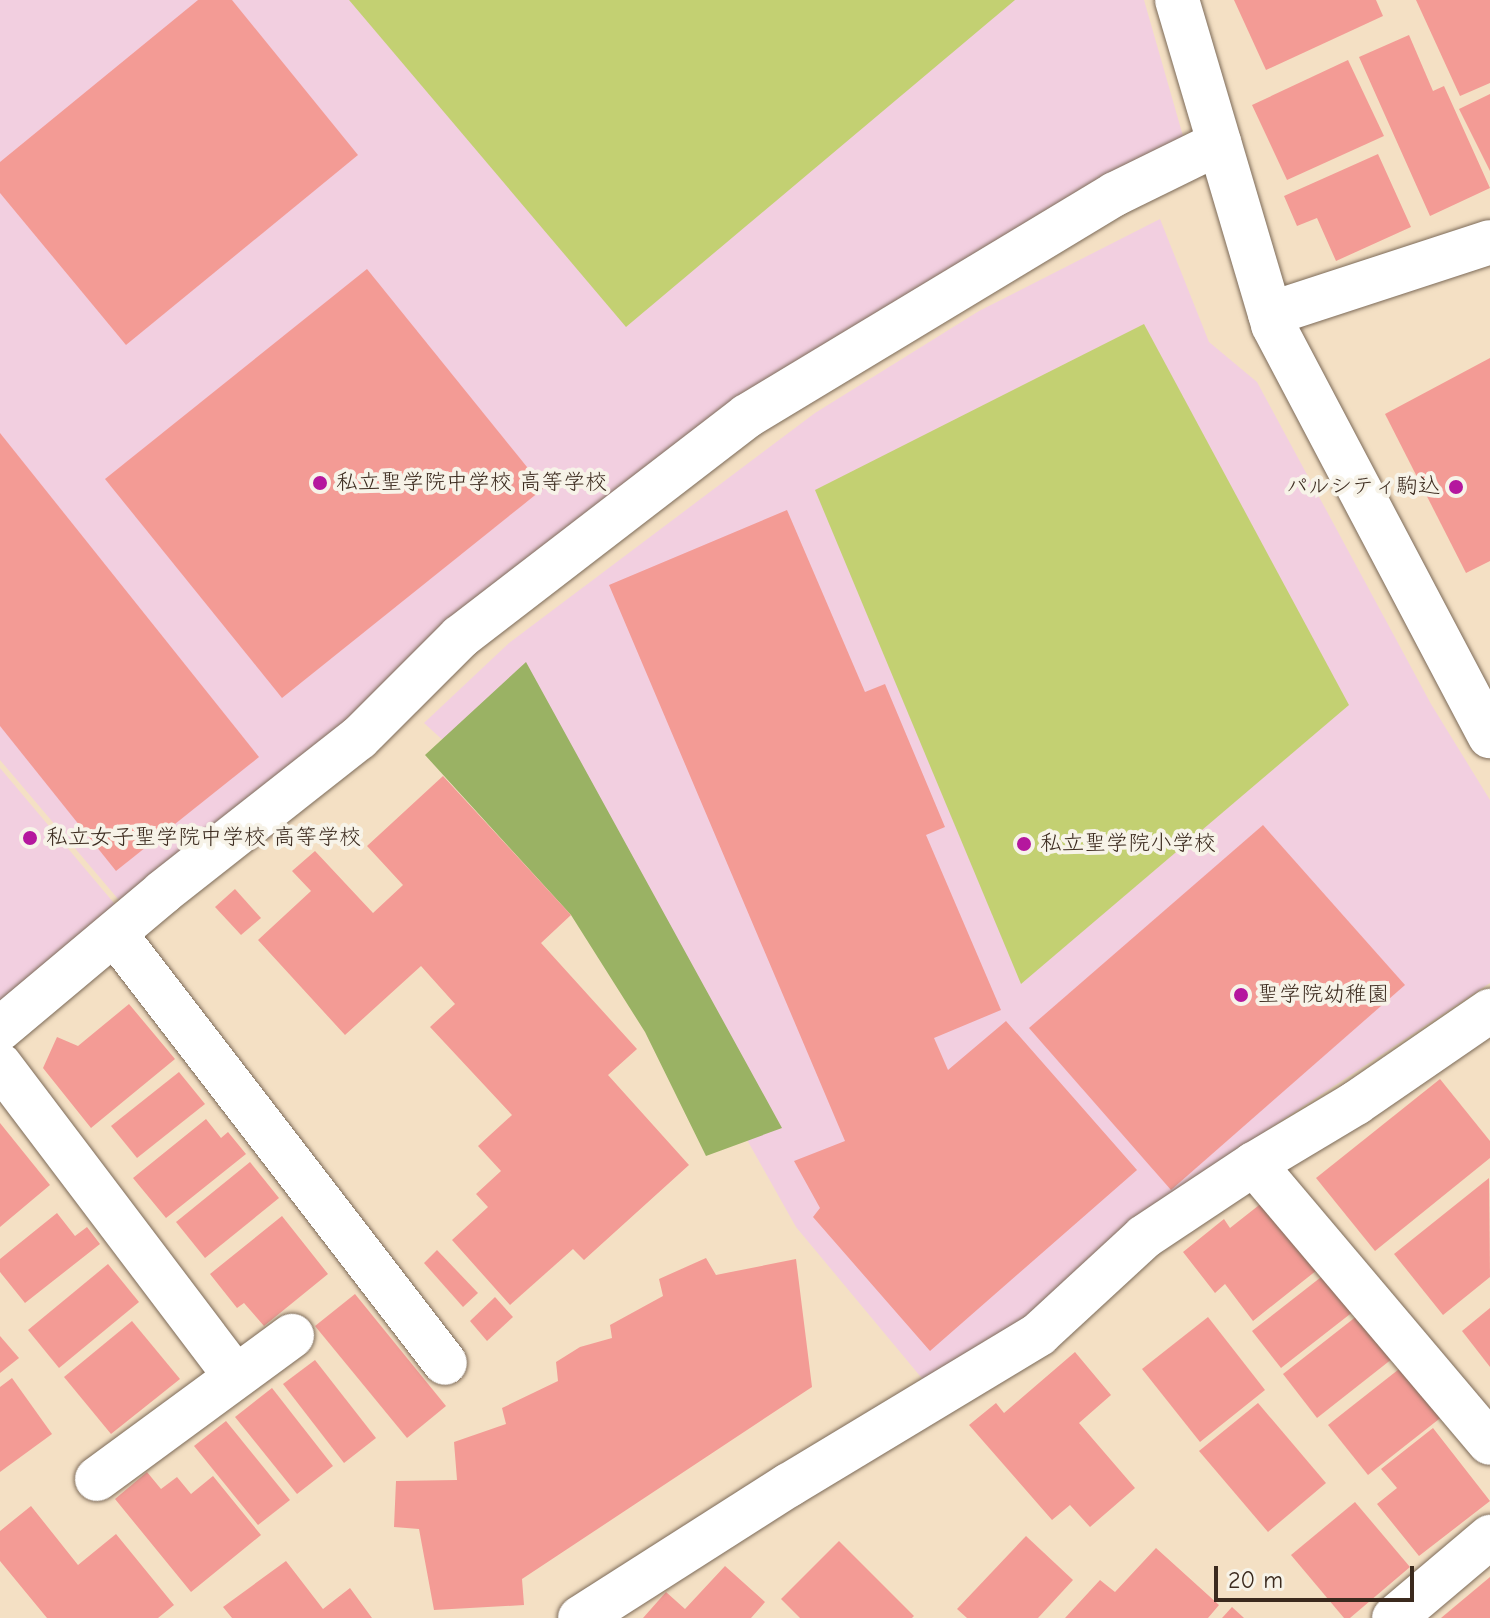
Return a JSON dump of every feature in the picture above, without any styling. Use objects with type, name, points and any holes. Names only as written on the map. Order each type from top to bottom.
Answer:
[{"type":"street","points":[[1177,0],[1270,314],[1490,736]]},
{"type":"street","points":[[0,1029],[359,738],[460,637],[747,416],[1115,194],[1219,143]]},
{"type":"street","points":[[1270,314],[1490,242]]},
{"type":"street","points":[[115,934],[445,1363]]},
{"type":"street","points":[[580,1618],[789,1485],[1039,1334],[1144,1237],[1254,1164],[1356,1103],[1490,1011]]},
{"type":"street","points":[[0,1065],[235,1376]]},
{"type":"street","points":[[1254,1164],[1490,1443]]},
{"type":"street","points":[[97,1479],[292,1336]]},
{"type":"street","points":[[1394,1618],[1490,1537]]},
{"type":"shaded area","name":"私立聖学院中学校 高等学校","points":[[0,0],[1144,0],[1185,143],[784,374],[124,906],[0,760]]},
{"type":"shaded area","name":"私立聖学院小学校","points":[[1160,219],[1209,342],[1257,382],[1431,704],[1490,800],[1490,983],[1166,1197],[1032,1318],[925,1382],[796,1227],[606,889],[424,723],[509,643],[815,413],[979,311]]},
{"type":"shaded area","name":"私立女子聖学院中学校 高等学校","points":[[0,768],[119,909],[0,1009]]},
{"type":"green space","points":[[349,0],[1015,0],[626,327]]},
{"type":"green space","points":[[1144,324],[1349,705],[1021,984],[815,490]]},
{"type":"green space","points":[[526,662],[782,1128],[706,1156],[645,1032],[571,915],[425,755]]},
{"type":"building","points":[[198,0],[232,0],[358,155],[126,345],[0,193],[0,162]]},
{"type":"building","points":[[1234,0],[1376,0],[1383,16],[1266,70]]},
{"type":"building","points":[[1416,0],[1490,0],[1490,83],[1460,96]]},
{"type":"building","points":[[1409,35],[1433,91],[1444,86],[1490,188],[1430,216],[1359,57]]},
{"type":"building","points":[[1348,60],[1384,136],[1287,180],[1252,105]]},
{"type":"building","points":[[1490,94],[1490,171],[1459,109]]},
{"type":"building","points":[[1378,154],[1411,227],[1336,261],[1317,218],[1297,226],[1284,196]]},
{"type":"building","points":[[367,269],[544,488],[282,698],[105,479]]},
{"type":"building","name":"パルシティ駒込","points":[[1490,358],[1490,561],[1466,573],[1385,414]]},
{"type":"building","points":[[0,433],[259,757],[116,871],[0,726]]},
{"type":"building","points":[[787,510],[865,692],[885,684],[945,827],[926,835],[1001,1010],[934,1038],[948,1070],[1006,1021],[1137,1170],[930,1351],[813,1217],[820,1208],[794,1161],[845,1141],[609,585]]},
{"type":"building","points":[[443,776],[571,915],[541,943],[637,1049],[608,1075],[689,1165],[584,1260],[573,1249],[510,1305],[452,1240],[488,1207],[476,1194],[501,1171],[478,1146],[512,1115],[430,1027],[455,1004],[421,966],[345,1035],[258,940],[311,891],[292,871],[315,851],[373,913],[403,885],[367,846]]},
{"type":"building","points":[[1263,825],[1405,985],[1171,1190],[1029,1028]]},
{"type":"building","points":[[235,889],[261,918],[241,935],[215,907]]},
{"type":"building","points":[[129,1004],[175,1059],[91,1128],[43,1068],[57,1037],[78,1046]]},
{"type":"building","points":[[179,1072],[205,1104],[137,1158],[111,1126]]},
{"type":"building","points":[[1440,1079],[1490,1141],[1490,1158],[1375,1251],[1316,1178]]},
{"type":"building","points":[[206,1119],[221,1138],[228,1132],[246,1154],[166,1218],[133,1178]]},
{"type":"building","points":[[0,1123],[50,1185],[0,1227]]},
{"type":"building","points":[[250,1162],[279,1198],[205,1258],[176,1222]]},
{"type":"building","points":[[1489,1178],[1490,1277],[1443,1315],[1394,1254]]},
{"type":"building","points":[[1263,1202],[1317,1270],[1253,1321],[1225,1284],[1215,1293],[1183,1252],[1224,1219],[1230,1228]]},
{"type":"building","points":[[57,1213],[75,1236],[87,1227],[100,1244],[25,1303],[0,1272],[0,1259]]},
{"type":"building","points":[[282,1216],[328,1274],[264,1326],[244,1303],[237,1308],[210,1274]]},
{"type":"building","points":[[437,1250],[478,1293],[463,1307],[424,1263]]},
{"type":"building","points":[[706,1258],[716,1275],[796,1259],[812,1387],[522,1579],[524,1605],[434,1610],[419,1529],[394,1527],[396,1481],[457,1480],[454,1442],[506,1424],[502,1408],[558,1381],[556,1362],[580,1347],[612,1338],[610,1325],[663,1296],[659,1279]]},
{"type":"building","points":[[108,1264],[139,1302],[59,1368],[28,1330]]},
{"type":"building","points":[[1325,1274],[1354,1311],[1281,1368],[1252,1331]]},
{"type":"building","points":[[355,1294],[446,1406],[407,1438],[315,1326]]},
{"type":"building","points":[[495,1297],[513,1317],[487,1341],[470,1321]]},
{"type":"building","points":[[1490,1308],[1490,1367],[1462,1331]]},
{"type":"building","points":[[1362,1312],[1397,1355],[1317,1418],[1283,1374]]},
{"type":"building","points":[[1208,1317],[1265,1390],[1200,1442],[1142,1369]]},
{"type":"building","points":[[132,1321],[180,1379],[111,1434],[64,1377]]},
{"type":"building","points":[[0,1336],[19,1358],[0,1373]]},
{"type":"building","points":[[1075,1352],[1111,1395],[1079,1423],[1135,1488],[1090,1527],[1070,1505],[1052,1520],[969,1425],[996,1403],[1004,1413]]},
{"type":"building","points":[[315,1360],[376,1438],[344,1463],[283,1384]]},
{"type":"building","points":[[1408,1362],[1448,1412],[1368,1475],[1328,1425]]},
{"type":"building","points":[[12,1378],[52,1434],[0,1472],[0,1387]]},
{"type":"building","points":[[272,1388],[333,1466],[297,1494],[235,1417]]},
{"type":"building","points":[[1258,1403],[1326,1483],[1268,1532],[1199,1451]]},
{"type":"building","points":[[226,1421],[290,1500],[258,1525],[194,1446]]},
{"type":"building","points":[[1433,1428],[1490,1501],[1419,1556],[1377,1504],[1397,1488],[1381,1469]]},
{"type":"building","points":[[147,1472],[161,1489],[177,1477],[191,1494],[213,1476],[261,1535],[191,1592],[115,1499]]},
{"type":"building","points":[[1355,1502],[1410,1567],[1350,1618],[1344,1618],[1291,1555]]},
{"type":"building","points":[[31,1506],[78,1565],[116,1534],[174,1605],[158,1618],[47,1618],[0,1561],[0,1531]]},
{"type":"building","points":[[1026,1536],[1073,1580],[1038,1618],[967,1618],[957,1609]]},
{"type":"building","points":[[839,1541],[914,1616],[912,1618],[800,1618],[781,1599]]},
{"type":"building","points":[[1156,1548],[1219,1605],[1208,1618],[1065,1618],[1100,1580],[1115,1592]]},
{"type":"building","points":[[286,1561],[323,1609],[350,1588],[372,1618],[232,1618],[223,1607]]},
{"type":"building","points":[[725,1566],[765,1602],[751,1618],[643,1618],[666,1592],[685,1609]]},
{"type":"building","points":[[1490,1577],[1490,1618],[1441,1618]]},
{"type":"building","points":[[1232,1607],[1244,1618],[1222,1618]]},
{"type":"place","name":"私立聖学院中学校 高等学校","points":[[320,483]]},
{"type":"place","name":"パルシティ駒込","points":[[1456,487]]},
{"type":"place","name":"私立女子聖学院中学校 高等学校","points":[[30,838]]},
{"type":"place","name":"私立聖学院小学校","points":[[1024,844]]},
{"type":"place","name":"聖学院幼稚園","points":[[1241,995]]}]
